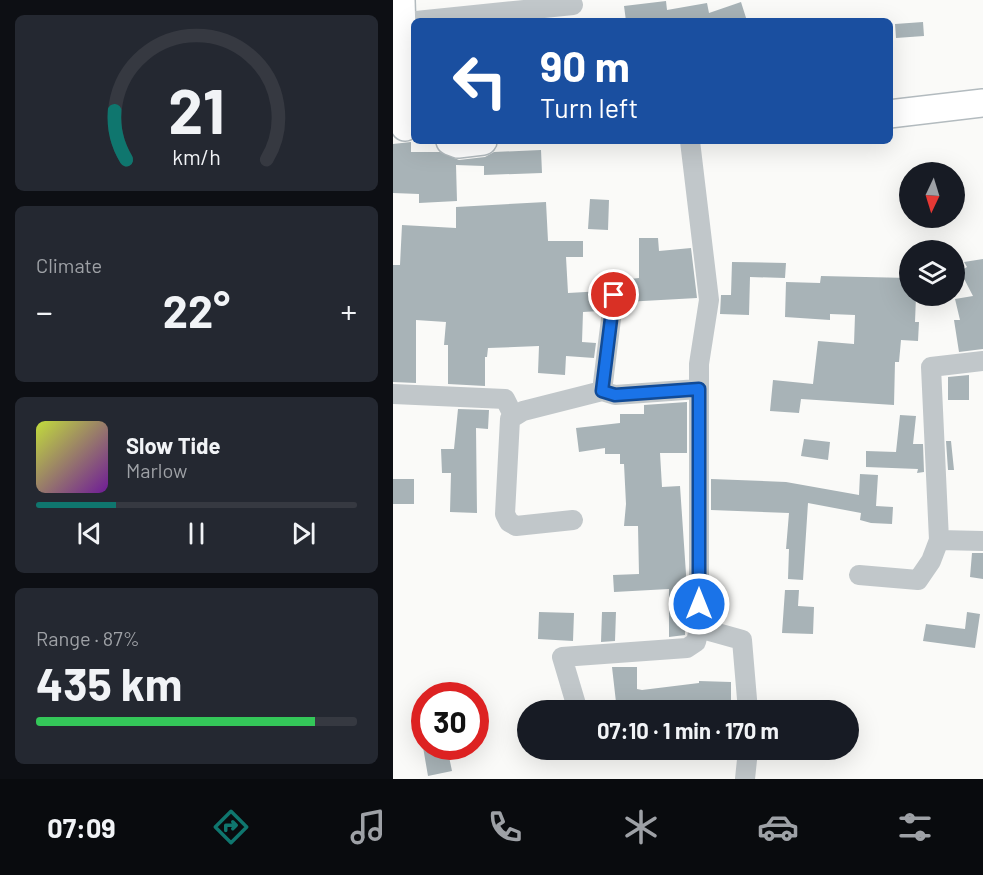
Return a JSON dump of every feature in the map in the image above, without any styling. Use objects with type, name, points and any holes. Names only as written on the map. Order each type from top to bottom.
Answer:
[{"type":"street","points":[[404,129],[408,16],[573,5]]},
{"type":"street","points":[[893,114],[983,103]]},
{"type":"street","points":[[575,700],[562,657],[687,648],[696,642],[699,628],[699,364],[709,300],[690,144]]},
{"type":"street","points":[[602,391],[614,295]]},
{"type":"street","points":[[859,576],[918,580],[931,561],[939,540],[931,367],[983,361]]},
{"type":"street","points":[[573,520],[516,526],[509,522],[505,514],[510,419],[513,415],[602,391],[615,395],[699,389]]},
{"type":"street","points":[[393,394],[505,399],[513,415]]},
{"type":"street","points":[[939,540],[983,541]]},
{"type":"street","points":[[699,628],[742,640],[747,700]]},
{"type":"street","points":[[745,779],[747,760]]},
{"type":"building","points":[[666,1],[667,10],[707,3],[709,13],[741,2],[746,18],[626,18],[624,6]]},
{"type":"building","points":[[923,22],[924,36],[896,38],[895,24]]},
{"type":"building","points":[[411,142],[411,152],[440,152],[459,160],[485,157],[494,152],[541,150],[542,173],[484,175],[484,166],[456,165],[457,201],[419,203],[419,194],[393,193],[393,144]]},
{"type":"building","points":[[590,199],[609,200],[608,230],[588,229]]},
{"type":"building","points":[[546,202],[548,241],[583,241],[583,257],[566,257],[568,293],[603,291],[600,311],[583,312],[582,342],[596,343],[594,358],[566,356],[565,375],[538,373],[539,346],[488,348],[487,357],[485,357],[485,386],[448,384],[448,345],[444,345],[446,322],[416,320],[416,383],[393,382],[393,265],[400,265],[402,225],[456,228],[456,207]]},
{"type":"building","points":[[639,238],[658,238],[659,251],[691,248],[697,298],[625,302],[625,291],[621,280],[639,278]]},
{"type":"building","points":[[983,259],[983,349],[959,352],[954,320],[960,320],[957,306],[965,306],[965,297],[973,296],[965,281],[965,268],[967,267],[965,262]]},
{"type":"building","points":[[732,262],[786,263],[785,278],[750,277],[749,315],[720,314],[721,295],[731,295]]},
{"type":"building","points":[[821,276],[899,278],[899,306],[916,306],[915,322],[919,322],[918,341],[901,340],[899,362],[895,362],[894,405],[801,399],[799,413],[770,411],[773,380],[813,384],[818,341],[854,344],[855,315],[830,314],[830,320],[785,317],[786,282],[820,283]]},
{"type":"building","points":[[969,375],[969,400],[948,400],[948,377]]},
{"type":"building","points":[[687,402],[687,453],[660,453],[662,487],[680,486],[686,574],[685,635],[669,637],[669,589],[614,592],[613,575],[639,574],[638,526],[624,526],[626,504],[624,464],[620,464],[620,454],[605,454],[605,448],[579,452],[576,428],[620,423],[620,414],[644,414],[644,405]]},
{"type":"building","points":[[458,409],[489,410],[488,429],[476,428],[477,513],[450,512],[451,473],[442,473],[441,449],[454,449]]},
{"type":"building","points":[[900,415],[916,416],[913,444],[923,444],[924,472],[917,473],[918,469],[866,467],[866,451],[896,452]]},
{"type":"building","points":[[804,439],[830,442],[828,460],[801,456]]},
{"type":"building","points":[[946,441],[951,441],[954,470],[948,470]]},
{"type":"building","points":[[860,474],[878,475],[876,506],[893,507],[892,524],[871,523],[860,520],[861,513],[808,503],[803,580],[788,579],[789,549],[786,549],[789,513],[711,510],[711,479],[786,482],[859,495]]},
{"type":"building","points":[[393,479],[414,479],[414,504],[393,504]]},
{"type":"building","points":[[972,553],[983,553],[983,579],[970,577]]},
{"type":"building","points":[[785,590],[799,590],[798,606],[814,607],[813,634],[782,633]]},
{"type":"building","points":[[539,612],[574,613],[573,641],[538,639]]},
{"type":"building","points":[[602,612],[616,612],[615,641],[601,642]]},
{"type":"building","points":[[967,612],[980,614],[975,648],[923,641],[926,624],[965,629]]},
{"type":"building","points":[[612,667],[637,667],[637,689],[642,690],[699,683],[699,681],[731,682],[731,700],[616,700]]},
{"type":"building","points":[[425,760],[450,760],[452,771],[428,776]]},
{"type":"route","points":[[614,295],[613,316],[601,383],[602,391],[615,395],[699,389],[699,604]]}]
